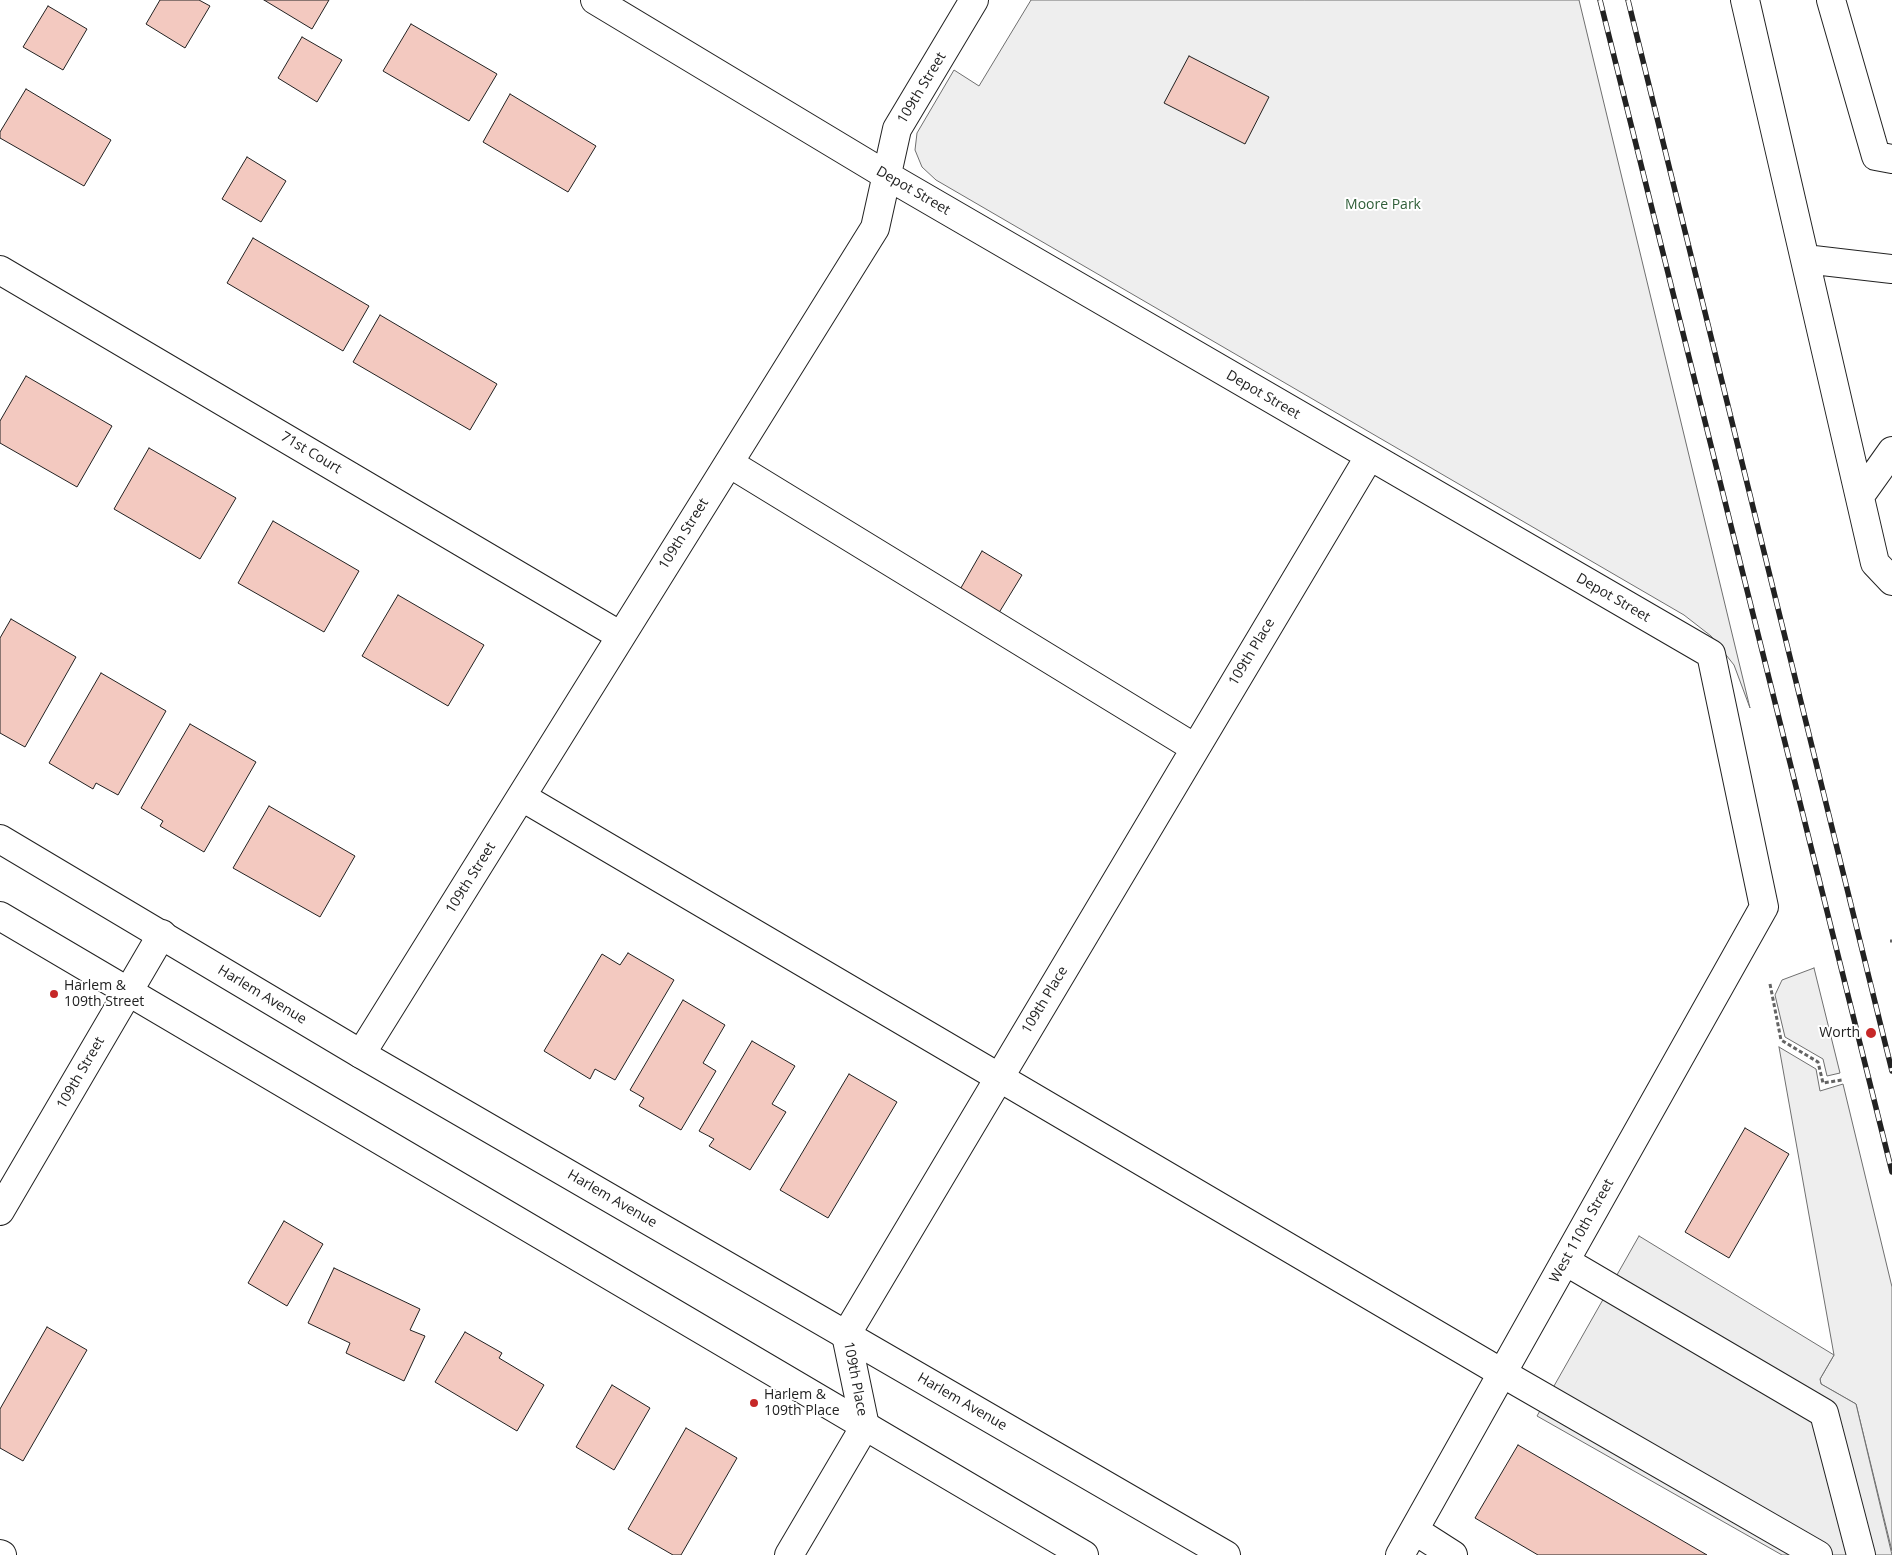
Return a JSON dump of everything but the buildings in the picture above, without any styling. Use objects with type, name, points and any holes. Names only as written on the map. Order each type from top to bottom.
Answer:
[{"type":"street","name":"Depot Street","points":[[595,0],[886,175],[1711,654],[1764,907]]},
{"type":"street","name":"109th Street","points":[[361,1054],[874,228],[897,129],[974,0]]},
{"type":"street","points":[[1745,0],[1875,563],[1892,581]]},
{"type":"street","points":[[1831,0],[1876,156],[1892,159]]},
{"type":"street","points":[[1805,259],[1892,269]]},
{"type":"street","name":"71st Court","points":[[0,270],[621,636]]},
{"type":"street","points":[[1860,496],[1892,451]]},
{"type":"street","name":"109th Place","points":[[789,1555],[865,1426],[846,1335],[1369,457]]},
{"type":"street","points":[[729,463],[1195,748]]},
{"type":"street","points":[[522,797],[1502,1373],[1818,1555]]},
{"type":"street","name":"Harlem Avenue","points":[[0,839],[361,1054],[1226,1555]]},
{"type":"street","name":"West 110th Street","points":[[1400,1555],[1764,907]]},
{"type":"street","points":[[0,916],[1084,1555]]},
{"type":"street","name":"109th Street","points":[[0,1211],[162,934]]},
{"type":"street","points":[[1565,1261],[1824,1413],[1860,1555]]},
{"type":"street","points":[[1414,1530],[1453,1555]]},
{"type":"path","points":[[1770,984],[1781,1040],[1818,1062],[1822,1082],[1842,1080]]},
{"type":"green space","name":"Moore Park","points":[[1031,0],[1579,0],[1750,708],[1734,665],[1711,636],[1684,615],[936,180],[922,167],[915,150],[917,133],[954,70],[979,86]]},
{"type":"green space","points":[[1814,968],[1840,1073],[1827,1076],[1823,1059],[1785,1037],[1775,995],[1782,980]]},
{"type":"green space","points":[[1779,1047],[1816,1069],[1820,1091],[1843,1084],[1892,1287],[1892,1551],[1856,1404],[1821,1384],[1820,1379],[1834,1355]]},
{"type":"shaded area","points":[[1639,1236],[1834,1355],[1820,1379],[1821,1384],[1856,1404],[1892,1555],[1782,1555],[1537,1416]]},
{"type":"railway","points":[[1600,0],[1892,1172]]},
{"type":"railway","points":[[1628,0],[1892,1071]]},
{"type":"place","name":"Harlem & 109th Street","points":[[54,994]]},
{"type":"place","name":"Worth","points":[[1871,1033]]},
{"type":"place","name":"Harlem & 109th Place","points":[[754,1403]]}]
